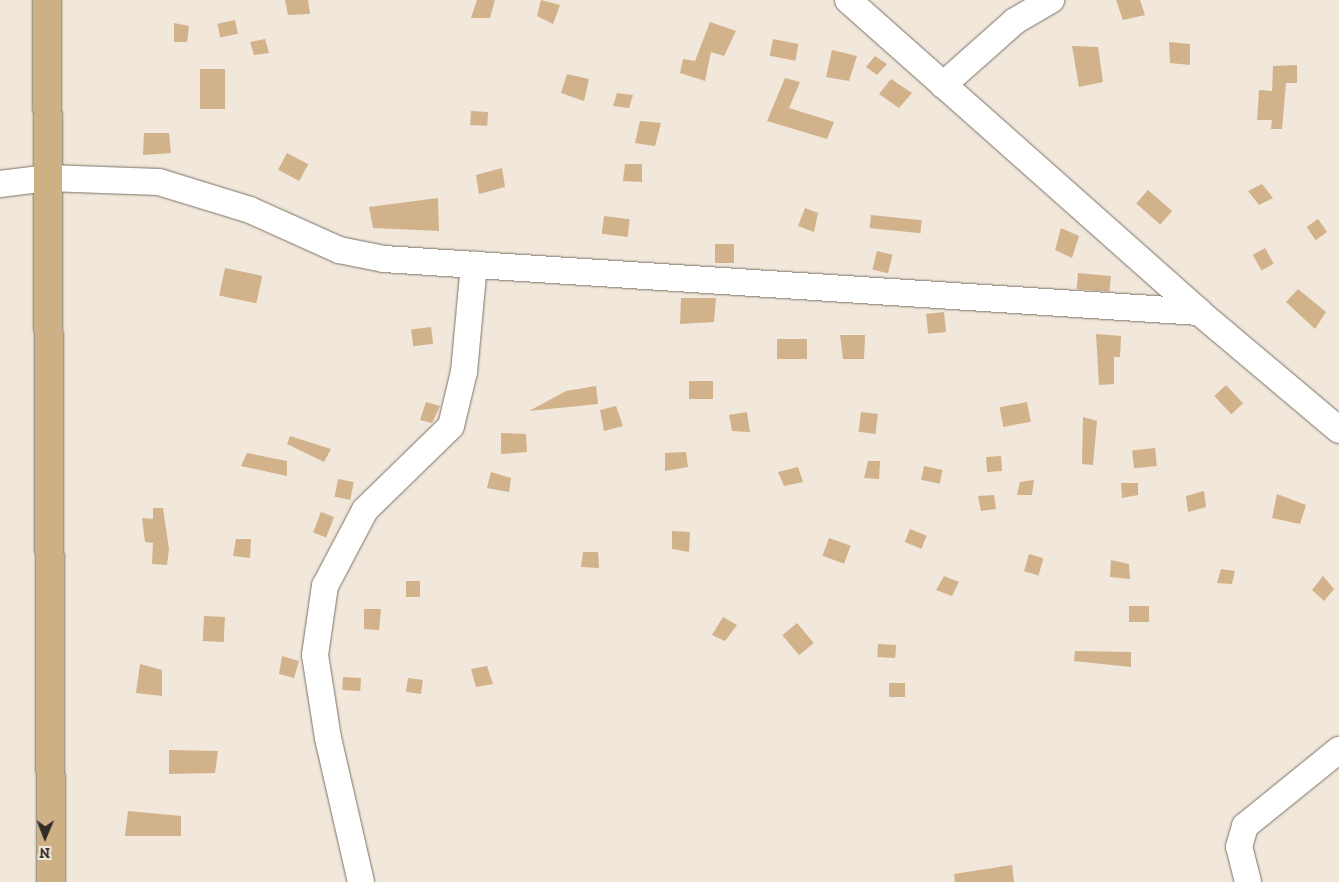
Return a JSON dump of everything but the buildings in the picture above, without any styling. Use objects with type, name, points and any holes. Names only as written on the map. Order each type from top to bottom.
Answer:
[{"type":"main road","points":[[47,0],[51,882]]},
{"type":"street","points":[[848,0],[1199,312],[1339,430]]},
{"type":"street","points":[[943,85],[1015,21],[1051,0]]},
{"type":"street","points":[[0,184],[47,178],[159,182],[250,210],[339,250],[384,259],[981,301],[1199,312]]},
{"type":"street","points":[[361,882],[328,738],[315,655],[325,586],[365,510],[451,426],[464,372],[474,264]]},
{"type":"street","points":[[1248,882],[1239,848],[1245,826],[1339,750]]}]
